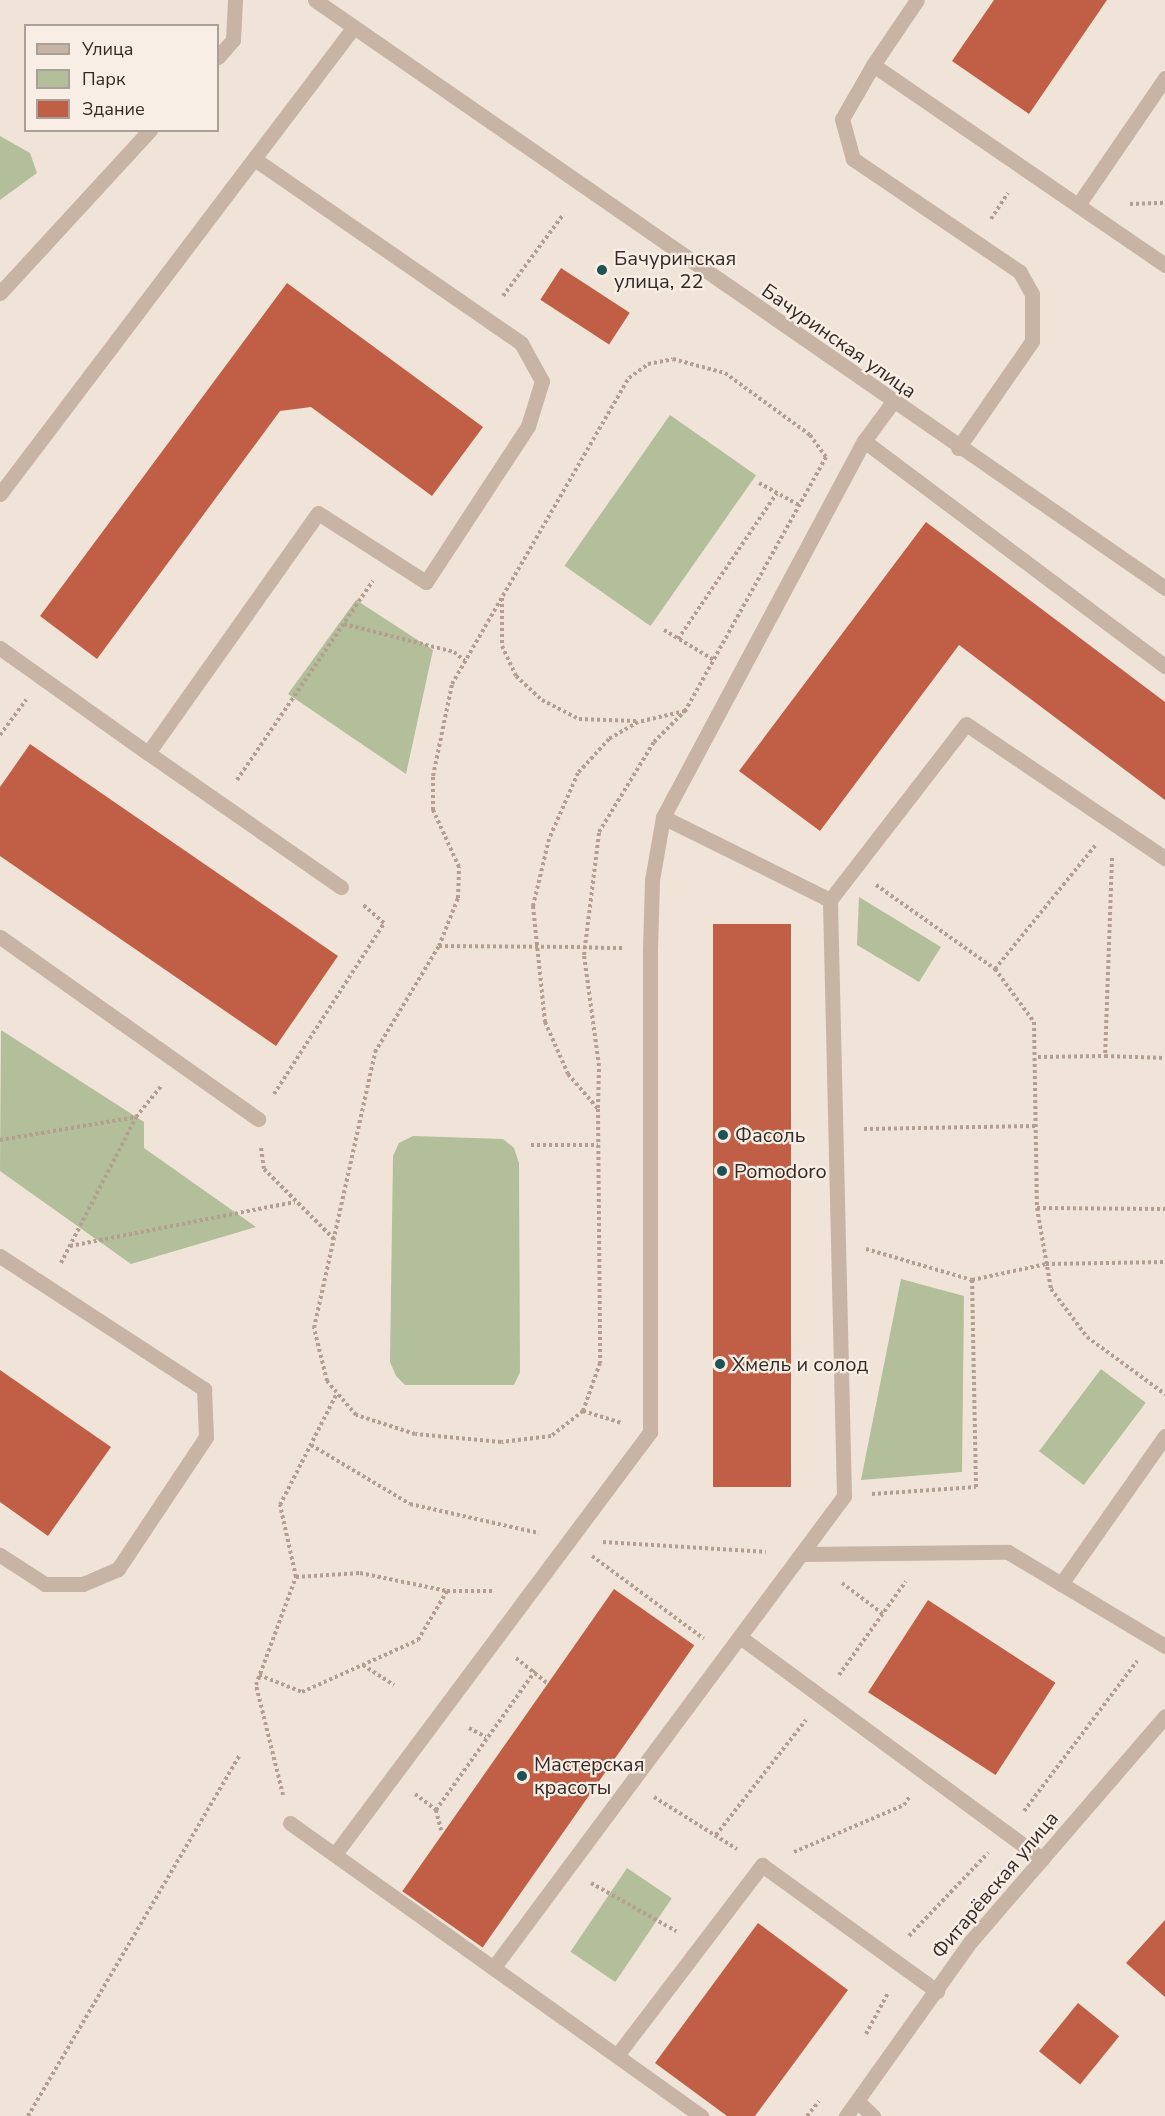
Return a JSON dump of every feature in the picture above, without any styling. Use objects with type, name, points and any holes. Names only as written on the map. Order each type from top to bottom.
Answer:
[{"type":"street","points":[[219,56],[233,40],[235,0]]},
{"type":"street","name":"Бачуринская улица","points":[[315,0],[892,403],[1165,588]]},
{"type":"street","points":[[917,0],[845,106],[842,132],[849,152],[1020,272],[1032,294],[1035,326],[1032,341],[958,448]]},
{"type":"street","points":[[0,494],[353,28]]},
{"type":"street","points":[[873,65],[1165,265]]},
{"type":"street","points":[[1078,205],[1165,78]]},
{"type":"street","points":[[0,293],[148,132]]},
{"type":"street","points":[[148,753],[318,513],[426,582],[528,426],[542,381],[521,343],[254,159]]},
{"type":"street","points":[[335,1854],[650,1432],[650,949],[652,880],[663,817],[864,441],[892,403]]},
{"type":"street","points":[[864,441],[1165,666]]},
{"type":"street","points":[[0,648],[340,887]]},
{"type":"street","points":[[494,1967],[844,1496],[838,1130],[830,900],[966,724],[1165,858]]},
{"type":"street","points":[[663,817],[830,900]]},
{"type":"street","points":[[0,937],[258,1119]]},
{"type":"street","points":[[0,1256],[204,1389],[206,1437],[118,1569],[82,1584],[45,1584],[0,1555]]},
{"type":"street","points":[[1062,1584],[1165,1436]]},
{"type":"street","points":[[802,1554],[1008,1552],[1159,1642]]},
{"type":"street","points":[[740,1637],[1042,1859]]},
{"type":"street","name":"Фитарёвская улица","points":[[846,2116],[971,1941],[1165,1716]]},
{"type":"street","points":[[290,1823],[618,2054],[701,2116]]},
{"type":"street","points":[[618,2054],[762,1865],[937,1991]]},
{"type":"street","points":[[857,2101],[873,2116]]},
{"type":"path","points":[[975,242],[1025,169]]},
{"type":"path","points":[[486,319],[563,215]]},
{"type":"path","points":[[673,359],[725,373],[810,435],[826,457],[685,711],[654,742],[599,832],[584,955],[599,1066],[600,1363],[583,1411],[551,1436],[501,1442],[415,1434],[356,1415],[327,1381],[314,1328],[375,1052],[439,945],[458,898],[459,867],[433,810],[432,776],[452,684],[502,598],[629,378],[648,364],[673,359]]},
{"type":"path","points":[[759,483],[799,506]]},
{"type":"path","points":[[678,639],[777,493]]},
{"type":"path","points":[[221,804],[389,558]]},
{"type":"path","points":[[502,598],[502,646],[516,676],[542,700],[579,719],[638,722],[685,711]]},
{"type":"path","points":[[344,624],[454,652],[465,661]]},
{"type":"path","points":[[664,630],[714,661]]},
{"type":"path","points":[[0,735],[42,678]]},
{"type":"path","points":[[598,1109],[568,1074],[545,1022],[533,946],[533,906],[549,839],[578,773],[609,739],[638,722]]},
{"type":"path","points":[[995,969],[1113,823]]},
{"type":"path","points":[[1105,1056],[1113,823]]},
{"type":"path","points":[[854,869],[995,969],[1034,1022],[1038,1057],[1037,1208],[1051,1289],[1087,1336],[1165,1394]]},
{"type":"path","points":[[334,1239],[264,1169],[258,1119],[384,923],[340,887]]},
{"type":"path","points":[[439,945],[607,948]]},
{"type":"path","points":[[1038,1057],[1165,1058]]},
{"type":"path","points":[[48,1287],[136,1117],[180,1063]]},
{"type":"path","points":[[0,1140],[136,1117]]},
{"type":"path","points":[[838,1130],[1037,1126]]},
{"type":"path","points":[[531,1145],[598,1145]]},
{"type":"path","points":[[70,1246],[296,1202]]},
{"type":"path","points":[[1037,1208],[1165,1209]]},
{"type":"path","points":[[840,1241],[972,1280],[1046,1264],[1165,1262]]},
{"type":"path","points":[[844,1496],[976,1487],[972,1280]]},
{"type":"path","points":[[290,1823],[256,1685],[296,1577],[280,1505],[337,1393]]},
{"type":"path","points":[[583,1411],[650,1432]]},
{"type":"path","points":[[311,1445],[410,1504],[570,1540],[802,1554]]},
{"type":"path","points":[[570,1540],[727,1655]]},
{"type":"path","points":[[296,1577],[360,1573],[447,1591],[532,1590]]},
{"type":"path","points":[[260,1675],[302,1692],[363,1665],[418,1640],[447,1591]]},
{"type":"path","points":[[494,1641],[535,1671],[547,1683]]},
{"type":"path","points":[[862,2040],[888,1994],[889,1957],[1007,1834],[1159,1642]]},
{"type":"path","points":[[363,1665],[394,1685]]},
{"type":"path","points":[[436,1810],[535,1671]]},
{"type":"path","points":[[469,1728],[486,1737]]},
{"type":"path","points":[[27,2116],[240,1755]]},
{"type":"path","points":[[794,1852],[904,1805],[926,1773]]},
{"type":"path","points":[[393,1776],[436,1810],[441,1830]]},
{"type":"path","points":[[631,1783],[762,1865]]},
{"type":"path","points":[[567,1869],[701,1945]]},
{"type":"path","points":[[807,2116],[826,2091]]},
{"type":"green space","points":[[0,136],[30,153],[37,173],[0,200]]},
{"type":"green space","points":[[670,415],[756,475],[650,626],[564,566]]},
{"type":"green space","points":[[356,600],[433,650],[406,774],[288,694]]},
{"type":"green space","points":[[859,897],[941,947],[919,982],[857,945]]},
{"type":"green space","points":[[1,1030],[144,1122],[144,1148],[256,1227],[131,1264],[0,1171]]},
{"type":"green space","points":[[413,1136],[503,1139],[514,1148],[519,1163],[520,1372],[514,1385],[405,1385],[396,1376],[390,1362],[393,1156],[399,1143]]},
{"type":"green space","points":[[901,1279],[964,1296],[962,1472],[861,1480]]},
{"type":"green space","points":[[1101,1369],[1146,1403],[1084,1485],[1039,1451]]},
{"type":"green space","points":[[627,1868],[672,1898],[615,1982],[571,1952]]},
{"type":"building","points":[[994,0],[1107,0],[1029,114],[952,61]]},
{"type":"building","points":[[561,268],[630,313],[609,345],[540,300]]},
{"type":"building","points":[[287,283],[483,427],[432,496],[311,407],[280,411],[97,659],[40,616]]},
{"type":"building","points":[[926,522],[1165,702],[1165,800],[959,645],[820,831],[739,771]]},
{"type":"building","points":[[30,744],[338,956],[276,1046],[0,856],[0,787]]},
{"type":"building","points":[[713,924],[791,924],[791,1487],[713,1487]]},
{"type":"building","points":[[0,1370],[111,1447],[48,1536],[0,1502]]},
{"type":"building","points":[[614,1589],[694,1645],[483,1947],[402,1891]]},
{"type":"building","points":[[928,1600],[1055,1683],[996,1775],[868,1692]]},
{"type":"building","points":[[1165,1920],[1165,1997],[1126,1963]]},
{"type":"building","points":[[758,1923],[848,1990],[755,2116],[727,2116],[655,2063]]},
{"type":"building","points":[[1078,2003],[1119,2036],[1080,2085],[1039,2051]]},
{"type":"place","name":"Бачуринская улица, 22","points":[[602,270]]},
{"type":"place","name":"Фасоль","points":[[723,1135]]},
{"type":"place","name":"Pomodoro","points":[[722,1171]]},
{"type":"place","name":"Хмель и солод","points":[[720,1364]]},
{"type":"place","name":"Мастерская красоты","points":[[522,1776]]}]
